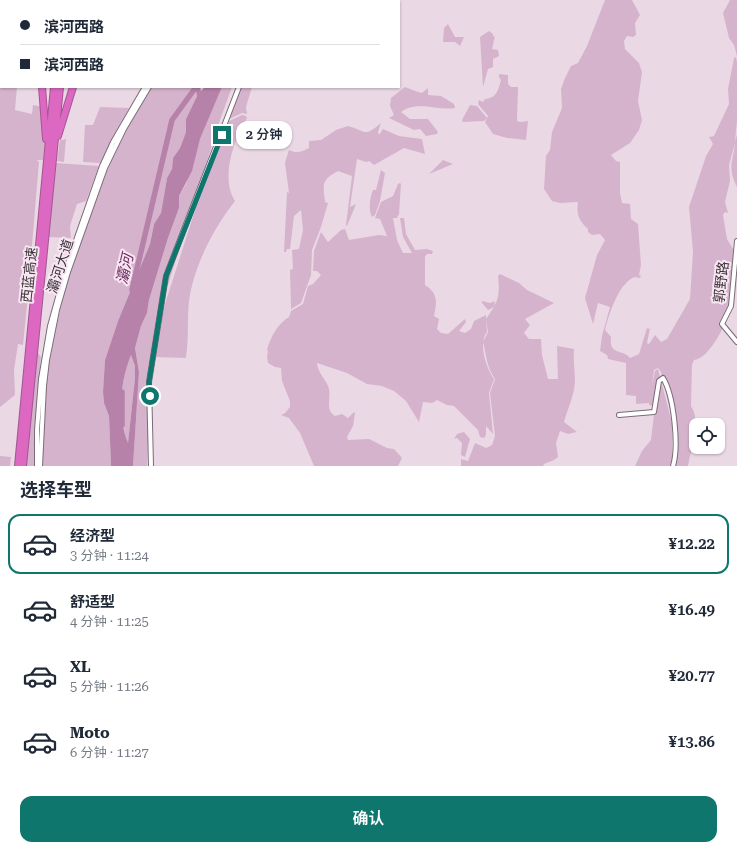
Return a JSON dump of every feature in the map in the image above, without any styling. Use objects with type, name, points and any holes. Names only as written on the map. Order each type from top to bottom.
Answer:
[{"type":"highway","points":[[42,88],[49,174]]},
{"type":"highway","name":"西蓝高速","points":[[23,466],[49,174],[54,88]]},
{"type":"highway","name":"西蓝高速","points":[[18,466],[49,174],[60,88]]},
{"type":"highway","points":[[49,174],[73,88]]},
{"type":"street","name":"灞河大道","points":[[37,466],[37,430],[41,379],[50,326],[65,272],[102,166],[113,142],[144,88]]},
{"type":"street","name":"灞河大道","points":[[40,466],[44,386],[47,360],[57,310],[68,272],[105,168],[124,129],[148,88]]},
{"type":"street","points":[[151,466],[149,382],[166,276],[239,88]]},
{"type":"street","name":"郭野路","points":[[737,241],[731,306],[722,324],[737,342]]},
{"type":"street","points":[[619,415],[654,412],[659,381],[663,378],[667,385],[673,410],[675,441],[673,466]]},
{"type":"shaded area","points":[[605,0],[632,0],[640,15],[635,23],[636,35],[633,37],[627,36],[624,41],[625,49],[639,63],[642,72],[638,101],[642,120],[639,130],[630,143],[611,155],[616,161],[620,162],[620,193],[622,203],[630,204],[631,219],[638,224],[641,265],[639,275],[641,276],[640,278],[635,277],[629,280],[624,285],[612,308],[605,330],[611,337],[612,347],[616,351],[627,355],[630,358],[639,354],[647,328],[650,328],[647,343],[649,344],[655,335],[661,342],[667,339],[690,299],[693,252],[689,207],[706,156],[713,144],[709,137],[714,136],[729,104],[728,89],[734,58],[736,57],[737,121],[735,141],[737,135],[737,187],[731,170],[735,143],[729,165],[730,181],[725,202],[728,213],[725,212],[723,215],[727,239],[733,249],[737,249],[735,291],[730,311],[718,337],[707,353],[694,360],[692,365],[691,406],[695,418],[689,418],[689,454],[691,454],[688,466],[673,466],[673,423],[661,372],[658,368],[654,370],[652,386],[655,371],[658,369],[672,423],[672,464],[671,466],[635,466],[642,451],[651,440],[655,406],[649,405],[649,403],[636,404],[636,396],[626,395],[626,363],[608,359],[607,355],[600,351],[602,336],[610,307],[598,303],[593,324],[585,298],[597,255],[605,240],[600,234],[592,235],[588,232],[588,229],[579,217],[577,210],[578,202],[560,203],[552,201],[544,189],[546,156],[550,150],[552,132],[562,108],[561,89],[571,66],[578,63],[587,46]]},
{"type":"shaded area","points":[[730,0],[737,0],[737,56],[734,45],[729,38],[723,13]]},
{"type":"shaded area","points":[[448,24],[455,37],[464,37],[460,46],[455,42],[443,42],[444,28]]},
{"type":"shaded area","points":[[489,31],[493,34],[493,37],[495,36],[492,49],[498,50],[499,56],[493,59],[493,67],[488,69],[483,87],[480,37]]},
{"type":"shaded area","points":[[499,74],[508,75],[508,84],[511,87],[518,87],[517,121],[528,121],[526,140],[507,138],[493,134],[485,122],[488,116],[478,104],[479,100],[483,102],[485,99],[495,95],[501,80]]},
{"type":"shaded area","points":[[405,87],[422,93],[428,88],[428,95],[441,96],[454,104],[455,108],[448,109],[420,106],[401,112],[410,119],[428,119],[438,132],[437,134],[426,136],[420,129],[414,130],[389,118],[394,115],[390,106],[391,98]]},
{"type":"shaded area","points":[[0,88],[17,88],[15,110],[32,114],[33,105],[44,107],[46,135],[43,160],[37,160],[39,162],[28,293],[26,294],[28,295],[23,345],[18,344],[14,370],[15,395],[0,407]]},
{"type":"shaded area","points":[[151,88],[195,88],[197,96],[186,119],[186,132],[180,148],[173,158],[172,169],[167,178],[161,213],[154,224],[150,244],[118,321],[105,360],[103,392],[104,403],[109,416],[111,466],[42,466],[44,398],[54,333],[68,278],[115,150]]},
{"type":"shaded area","name":"灞河","points":[[195,88],[200,88],[201,91],[204,88],[222,88],[200,139],[192,171],[179,196],[179,208],[168,238],[149,300],[147,313],[141,326],[135,348],[139,372],[133,466],[111,466],[109,416],[104,403],[103,392],[105,360],[118,321],[150,244],[154,224],[161,213],[167,178],[172,169],[173,158],[180,148],[186,132],[186,119],[197,96]],"holes":[[[131,355],[135,366],[128,443],[122,422],[121,399],[124,376]]]},
{"type":"shaded area","points":[[222,88],[232,88],[220,120],[156,323],[151,365],[147,466],[133,466],[139,372],[135,348],[141,326],[147,313],[149,300],[168,238],[179,208],[179,196],[186,184],[200,139]]},
{"type":"shaded area","points":[[236,88],[252,88],[246,107],[247,114],[242,113],[223,122]]},
{"type":"shaded area","points":[[470,105],[477,106],[487,118],[484,121],[463,122],[462,120]]},
{"type":"shaded area","points":[[100,107],[129,108],[100,163],[83,162],[85,125],[93,125]]},
{"type":"shaded area","points":[[242,115],[246,116],[247,118],[230,159],[229,170],[229,181],[235,201],[212,236],[195,275],[189,301],[186,357],[155,357],[157,339],[165,304],[221,129],[223,124]]},
{"type":"shaded area","points":[[381,123],[378,132],[379,135],[383,129],[399,136],[422,139],[425,154],[404,148],[374,165],[369,161],[366,162],[357,159],[350,207],[356,204],[347,226],[352,176],[338,171],[326,180],[324,183],[324,191],[325,202],[328,203],[312,250],[311,275],[301,303],[291,309],[290,270],[293,269],[292,250],[299,249],[303,230],[301,210],[294,216],[290,249],[287,249],[286,252],[284,252],[287,192],[289,193],[285,163],[289,150],[297,152],[304,151],[309,148],[309,141],[321,140],[336,130],[348,126],[368,132]]},
{"type":"shaded area","points":[[66,138],[64,162],[57,161],[60,139],[64,140]]},
{"type":"shaded area","points":[[443,160],[453,164],[429,174]]},
{"type":"shaded area","points":[[56,163],[99,166],[86,201],[77,204],[70,226],[71,238],[48,237]]},
{"type":"shaded area","points":[[381,170],[385,173],[380,201],[375,215],[372,217],[370,211],[370,200],[373,190],[376,190]]},
{"type":"shaded area","points":[[400,183],[399,214],[397,218],[393,218],[397,240],[403,253],[412,253],[403,237],[400,218],[404,218],[406,234],[415,250],[427,249],[433,251],[432,254],[427,254],[425,257],[425,285],[432,291],[436,298],[434,316],[439,319],[437,329],[441,333],[448,334],[465,319],[466,322],[459,331],[465,333],[471,329],[474,321],[486,315],[486,319],[494,307],[488,310],[482,301],[490,303],[495,301],[494,306],[496,303],[499,287],[498,276],[500,274],[519,283],[527,290],[554,303],[525,319],[530,325],[524,333],[529,339],[541,339],[542,355],[548,379],[558,379],[557,346],[574,349],[575,382],[564,422],[577,432],[568,434],[560,431],[556,443],[558,457],[544,464],[543,466],[461,466],[461,459],[468,461],[475,443],[486,448],[492,445],[495,436],[490,393],[495,379],[488,366],[483,343],[484,356],[488,369],[494,379],[489,393],[493,434],[486,426],[486,435],[484,438],[480,437],[478,430],[454,406],[447,405],[437,400],[432,403],[423,402],[419,422],[406,401],[394,391],[382,386],[367,384],[347,373],[317,363],[329,389],[329,407],[332,414],[335,416],[342,414],[348,418],[354,412],[355,413],[353,426],[347,437],[348,440],[369,439],[387,448],[394,449],[402,458],[398,466],[314,466],[300,433],[289,418],[281,415],[290,407],[290,401],[282,381],[281,368],[275,367],[268,363],[267,350],[272,336],[278,327],[289,317],[291,311],[303,304],[308,286],[313,284],[321,275],[317,271],[313,271],[314,251],[321,232],[328,242],[341,230],[345,229],[349,240],[379,235],[387,236],[380,219],[375,218],[381,202],[393,196],[398,184]],"holes":[[[486,319],[488,332],[483,341],[487,332]]]},
{"type":"shaded area","points":[[36,350],[41,357],[36,414],[35,466],[25,466]]},
{"type":"shaded area","points":[[131,354],[135,366],[135,378],[128,444],[121,411],[121,399],[124,377]]},
{"type":"shaded area","points":[[464,432],[470,439],[465,457],[461,455],[462,443],[457,438],[454,439],[457,434]]},
{"type":"shaded area","points":[[0,456],[11,457],[10,466],[0,466]]},
{"type":"waterway","name":"灞河","points":[[132,290],[172,120],[195,88]]},
{"type":"waterway","name":"灞河","points":[[122,392],[122,425]]},
{"type":"route","points":[[150,396],[149,382],[166,276],[222,135]]}]
